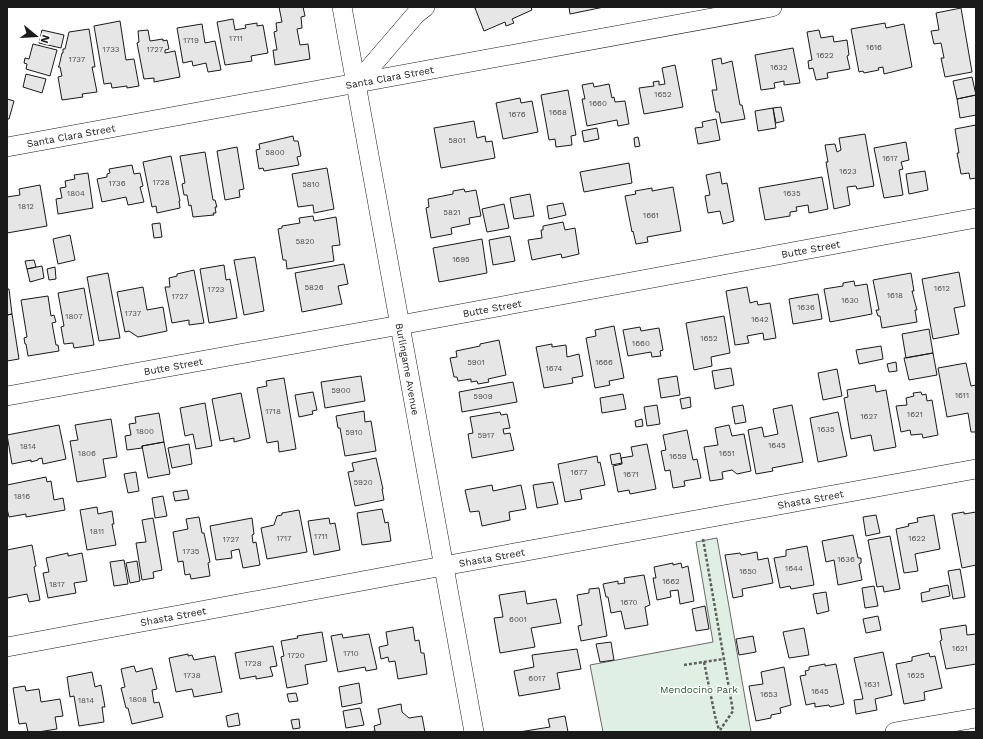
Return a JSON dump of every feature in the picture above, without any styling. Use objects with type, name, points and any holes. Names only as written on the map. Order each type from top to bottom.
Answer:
[{"type":"street","name":"Burlingame Avenue","points":[[342,7],[474,732]]},
{"type":"street","points":[[356,84],[416,14],[425,7]]},
{"type":"street","name":"Santa Clara Street","points":[[7,147],[772,7]]},
{"type":"street","name":"Butte Street","points":[[7,396],[976,218]]},
{"type":"street","name":"Shasta Street","points":[[7,647],[976,469]]},
{"type":"street","points":[[895,732],[976,718]]},
{"type":"path","points":[[699,519],[733,711],[720,731]]},
{"type":"path","points":[[684,665],[724,659]]},
{"type":"path","points":[[704,662],[714,716],[720,731]]},
{"type":"green space","name":"Mendocino Park","points":[[717,538],[751,732],[603,732],[590,665],[713,642],[696,542]]},
{"type":"building","points":[[279,7],[303,7],[305,16],[301,17],[302,28],[297,29],[300,45],[308,44],[310,59],[275,65],[273,50],[277,50],[274,32],[277,31],[276,23],[282,22]]},
{"type":"building","points":[[531,7],[532,10],[512,19],[514,23],[506,26],[505,22],[484,31],[475,8]]},
{"type":"building","points":[[569,7],[604,7],[570,14]]},
{"type":"building","points":[[961,8],[972,72],[945,77],[941,58],[944,58],[941,43],[934,44],[931,31],[939,30],[936,13]]},
{"type":"building","points":[[233,19],[235,30],[246,28],[245,25],[257,23],[257,26],[263,25],[268,53],[251,56],[252,61],[225,65],[217,22]]},
{"type":"building","points":[[120,21],[126,60],[134,59],[139,86],[112,88],[111,83],[104,84],[94,26]]},
{"type":"building","points":[[885,23],[886,28],[904,24],[912,67],[884,74],[883,67],[878,68],[879,70],[864,73],[863,71],[859,72],[851,29]]},
{"type":"building","points":[[202,24],[205,43],[215,41],[221,70],[208,72],[206,63],[193,66],[192,61],[183,63],[177,28]]},
{"type":"building","points":[[89,29],[95,67],[92,67],[97,92],[82,94],[83,97],[62,100],[58,77],[62,76],[60,67],[58,67],[63,49],[65,49],[69,32]]},
{"type":"building","points":[[42,30],[64,35],[61,48],[39,43]]},
{"type":"building","points":[[148,30],[150,41],[163,39],[163,41],[167,40],[169,49],[165,50],[165,53],[175,51],[180,77],[154,82],[154,78],[144,79],[137,43],[139,42],[138,31]]},
{"type":"building","points":[[819,30],[821,38],[833,36],[834,42],[847,40],[849,55],[847,56],[850,69],[827,73],[828,78],[816,80],[813,68],[809,69],[808,61],[812,60],[807,32]]},
{"type":"building","points":[[33,44],[57,50],[50,76],[26,69],[27,64],[24,63],[25,58],[29,59]]},
{"type":"building","points":[[793,48],[800,83],[784,85],[784,81],[774,83],[775,88],[761,90],[755,55]]},
{"type":"building","points":[[721,58],[722,64],[732,61],[740,105],[742,105],[745,119],[721,123],[719,112],[716,112],[712,90],[717,90],[712,60]]},
{"type":"building","points":[[675,65],[683,107],[644,114],[639,88],[654,86],[653,82],[659,81],[659,85],[665,84],[662,68]]},
{"type":"building","points":[[26,74],[46,79],[42,93],[23,87]]},
{"type":"building","points":[[972,77],[976,95],[957,99],[953,81]]},
{"type":"building","points":[[593,83],[594,87],[609,84],[612,98],[614,97],[615,102],[625,101],[629,124],[618,126],[617,120],[587,126],[582,99],[585,99],[582,85]]},
{"type":"building","points":[[568,90],[576,135],[571,136],[572,145],[556,147],[555,139],[549,140],[541,95]]},
{"type":"building","points":[[976,95],[976,115],[960,118],[957,99]]},
{"type":"building","points":[[520,98],[521,103],[532,101],[538,132],[503,139],[496,103]]},
{"type":"building","points":[[7,99],[14,101],[9,119],[7,119]]},
{"type":"building","points":[[781,107],[784,121],[776,123],[773,108]]},
{"type":"building","points":[[773,108],[776,128],[758,131],[755,111]]},
{"type":"building","points":[[716,119],[720,140],[698,144],[695,128],[703,127],[702,122]]},
{"type":"building","points":[[474,121],[477,138],[485,136],[486,142],[492,141],[495,158],[441,168],[434,128]]},
{"type":"building","points":[[976,125],[976,178],[970,179],[969,173],[961,174],[955,129]]},
{"type":"building","points":[[597,128],[599,139],[584,142],[582,131]]},
{"type":"building","points":[[865,134],[874,186],[857,189],[856,186],[847,187],[850,205],[834,209],[826,162],[828,162],[825,145],[835,144],[837,152],[841,150],[839,138]]},
{"type":"building","points":[[293,136],[294,141],[298,141],[301,156],[297,157],[299,165],[264,171],[263,168],[259,169],[256,150],[260,149],[259,144]]},
{"type":"building","points":[[638,137],[640,146],[635,147],[634,138]]},
{"type":"building","points":[[906,142],[909,160],[901,162],[903,169],[899,170],[903,195],[884,198],[874,148]]},
{"type":"building","points":[[237,147],[244,189],[239,190],[240,197],[225,200],[217,151]]},
{"type":"building","points":[[205,152],[213,200],[215,200],[217,207],[215,207],[216,213],[213,213],[214,215],[193,217],[191,205],[189,206],[187,195],[184,195],[182,184],[185,183],[180,156]]},
{"type":"building","points":[[171,156],[180,208],[157,213],[156,206],[152,207],[143,162]]},
{"type":"building","points":[[629,163],[632,183],[584,192],[580,172]]},
{"type":"building","points":[[132,165],[134,174],[140,173],[143,186],[140,187],[144,202],[128,205],[126,197],[102,202],[97,179],[107,177],[107,174],[110,173],[109,169]]},
{"type":"building","points":[[327,168],[334,209],[314,213],[313,205],[298,207],[292,174]]},
{"type":"building","points":[[925,171],[928,190],[909,194],[906,174]]},
{"type":"building","points":[[720,172],[722,184],[727,183],[734,221],[723,224],[720,211],[708,213],[705,196],[710,195],[706,175]]},
{"type":"building","points":[[88,173],[93,208],[58,214],[56,199],[62,198],[60,188],[66,187],[65,181],[75,179],[74,175]]},
{"type":"building","points":[[822,177],[828,209],[809,213],[808,205],[796,207],[797,211],[790,212],[790,216],[765,220],[759,188]]},
{"type":"building","points":[[40,185],[47,226],[7,233],[7,197],[20,195],[19,189]]},
{"type":"building","points":[[673,187],[681,231],[647,237],[648,242],[636,244],[633,231],[632,232],[625,196],[636,194],[635,191],[652,188],[652,191]]},
{"type":"building","points":[[464,189],[465,192],[476,190],[481,216],[469,218],[470,224],[451,228],[452,234],[431,238],[426,208],[429,207],[428,199],[453,194],[453,191]]},
{"type":"building","points":[[530,194],[534,216],[514,219],[510,198]]},
{"type":"building","points":[[563,203],[566,215],[549,219],[547,206]]},
{"type":"building","points":[[504,204],[509,228],[487,232],[482,209]]},
{"type":"building","points":[[313,216],[314,221],[336,217],[340,245],[332,246],[334,261],[287,269],[286,260],[283,260],[278,229],[282,228],[282,226],[300,223],[299,218]]},
{"type":"building","points":[[563,222],[565,230],[575,228],[579,254],[562,258],[561,254],[532,260],[528,240],[542,238],[541,230],[543,230],[543,226]]},
{"type":"building","points":[[160,223],[162,237],[154,238],[152,224]]},
{"type":"building","points":[[70,235],[75,260],[58,264],[53,239]]},
{"type":"building","points":[[510,236],[515,261],[493,265],[489,240]]},
{"type":"building","points":[[482,239],[487,273],[439,282],[433,248]]},
{"type":"building","points":[[255,257],[264,311],[244,315],[234,260]]},
{"type":"building","points":[[34,260],[36,267],[27,269],[25,261]]},
{"type":"building","points":[[344,264],[348,284],[338,286],[342,304],[302,312],[295,273]]},
{"type":"building","points":[[224,265],[226,280],[230,279],[237,318],[209,323],[200,269]]},
{"type":"building","points":[[42,266],[44,278],[30,282],[27,269]]},
{"type":"building","points":[[55,267],[56,279],[49,280],[47,269]]},
{"type":"building","points":[[194,270],[204,323],[189,325],[189,320],[172,323],[165,287],[170,287],[169,278],[177,276],[177,274]]},
{"type":"building","points":[[959,272],[965,306],[954,308],[959,334],[933,339],[922,279]]},
{"type":"building","points":[[108,273],[120,338],[99,341],[87,277]]},
{"type":"building","points":[[911,273],[914,291],[912,291],[917,310],[915,310],[917,322],[882,328],[880,316],[878,316],[876,310],[879,310],[873,280]]},
{"type":"building","points":[[854,281],[855,286],[867,284],[872,314],[830,322],[824,289],[843,286],[843,283]]},
{"type":"building","points":[[143,287],[147,310],[163,307],[167,331],[138,337],[129,331],[125,332],[117,292]]},
{"type":"building","points":[[747,287],[750,303],[757,301],[758,305],[770,303],[776,338],[764,340],[763,333],[747,336],[749,343],[735,345],[726,291]]},
{"type":"building","points":[[84,288],[94,345],[74,348],[73,343],[64,344],[61,327],[64,326],[58,293]]},
{"type":"building","points":[[7,289],[9,289],[12,314],[7,315]]},
{"type":"building","points":[[818,294],[822,319],[793,324],[789,299]]},
{"type":"building","points":[[48,296],[51,316],[54,315],[56,322],[52,323],[56,345],[58,345],[59,351],[28,356],[24,338],[27,337],[21,300]]},
{"type":"building","points":[[12,314],[19,359],[7,361],[7,315]]},
{"type":"building","points":[[724,316],[730,353],[711,357],[712,366],[694,370],[686,323]]},
{"type":"building","points":[[614,326],[624,378],[609,381],[610,385],[595,388],[586,338],[596,336],[595,330]]},
{"type":"building","points":[[640,327],[641,331],[659,328],[663,350],[660,351],[661,356],[652,357],[651,352],[628,356],[623,330]]},
{"type":"building","points":[[929,329],[933,353],[906,358],[902,334]]},
{"type":"building","points":[[499,340],[506,375],[488,379],[489,382],[478,384],[477,381],[471,382],[471,379],[458,381],[457,377],[454,377],[450,358],[457,357],[456,351]]},
{"type":"building","points":[[552,344],[552,347],[566,345],[567,357],[579,354],[583,376],[572,378],[573,383],[544,388],[536,347]]},
{"type":"building","points":[[881,346],[883,359],[859,364],[856,350]]},
{"type":"building","points":[[933,353],[937,375],[909,380],[904,358]]},
{"type":"building","points":[[896,362],[897,371],[889,372],[887,364]]},
{"type":"building","points":[[966,363],[971,386],[976,385],[976,432],[971,432],[968,413],[947,417],[938,368]]},
{"type":"building","points":[[731,368],[734,385],[715,389],[712,371]]},
{"type":"building","points":[[837,369],[842,396],[823,400],[818,373]]},
{"type":"building","points":[[361,376],[365,401],[325,408],[321,382]]},
{"type":"building","points":[[677,376],[680,395],[661,398],[658,379]]},
{"type":"building","points":[[284,378],[296,449],[279,452],[278,441],[267,443],[257,388],[267,386],[266,381]]},
{"type":"building","points":[[513,382],[517,402],[462,412],[459,392]]},
{"type":"building","points":[[875,385],[876,392],[886,390],[896,447],[874,451],[871,435],[851,439],[844,398],[848,397],[847,390]]},
{"type":"building","points":[[313,392],[317,410],[312,411],[313,414],[299,417],[295,395]]},
{"type":"building","points":[[921,392],[922,395],[926,394],[927,401],[932,400],[938,435],[923,438],[922,434],[911,435],[910,430],[901,432],[896,406],[907,405],[906,398],[914,396],[913,393]]},
{"type":"building","points":[[241,393],[250,438],[234,442],[234,438],[220,441],[212,399]]},
{"type":"building","points":[[623,394],[626,409],[602,413],[600,398]]},
{"type":"building","points":[[690,397],[691,407],[682,409],[680,399]]},
{"type":"building","points":[[205,403],[212,446],[196,449],[193,434],[185,436],[180,408]]},
{"type":"building","points":[[657,405],[660,424],[647,426],[644,407]]},
{"type":"building","points":[[743,405],[746,422],[735,424],[732,407]]},
{"type":"building","points":[[792,405],[803,462],[772,468],[773,471],[756,474],[748,430],[762,427],[764,437],[778,434],[773,409]]},
{"type":"building","points":[[364,411],[365,422],[371,421],[376,451],[345,456],[340,428],[338,428],[336,416]]},
{"type":"building","points":[[500,412],[501,415],[507,414],[510,428],[503,429],[504,434],[510,433],[514,450],[472,458],[468,434],[473,433],[470,417]]},
{"type":"building","points":[[838,412],[847,456],[818,462],[810,418]]},
{"type":"building","points":[[159,413],[164,442],[142,446],[142,448],[127,450],[125,436],[131,435],[129,424],[136,423],[135,417]]},
{"type":"building","points":[[111,419],[117,457],[103,459],[106,477],[77,482],[70,441],[78,440],[75,425]]},
{"type":"building","points":[[642,419],[643,426],[636,427],[635,421]]},
{"type":"building","points":[[59,425],[66,459],[43,464],[42,458],[31,462],[31,460],[12,464],[7,435]]},
{"type":"building","points":[[729,425],[732,436],[744,434],[751,471],[737,474],[732,470],[722,472],[723,479],[710,481],[704,447],[718,445],[715,428]]},
{"type":"building","points":[[687,430],[693,460],[697,459],[701,478],[684,481],[685,486],[673,488],[670,470],[665,471],[661,451],[666,450],[663,435]]},
{"type":"building","points":[[164,442],[170,474],[148,478],[142,446]]},
{"type":"building","points":[[189,444],[192,464],[172,468],[168,448]]},
{"type":"building","points":[[647,444],[656,489],[630,494],[629,490],[618,492],[613,466],[622,464],[621,458],[633,456],[631,447]]},
{"type":"building","points":[[620,453],[622,463],[612,465],[610,455]]},
{"type":"building","points":[[597,456],[598,463],[600,462],[605,485],[580,490],[582,499],[565,502],[558,464]]},
{"type":"building","points":[[376,458],[384,500],[355,506],[348,472],[354,471],[352,463]]},
{"type":"building","points":[[136,472],[139,491],[128,493],[124,474]]},
{"type":"building","points":[[46,477],[47,482],[51,481],[54,500],[63,498],[65,510],[26,517],[26,514],[9,517],[7,509],[7,485]]},
{"type":"building","points":[[553,482],[558,504],[537,508],[533,485]]},
{"type":"building","points":[[492,485],[493,491],[521,485],[526,509],[509,512],[510,520],[482,526],[479,511],[470,512],[465,490]]},
{"type":"building","points":[[187,490],[189,499],[175,501],[173,492]]},
{"type":"building","points":[[163,496],[167,516],[155,518],[152,498]]},
{"type":"building","points":[[97,507],[98,514],[112,511],[114,524],[112,524],[116,545],[87,550],[80,510]]},
{"type":"building","points":[[382,509],[385,523],[388,522],[391,541],[362,545],[357,513]]},
{"type":"building","points":[[299,510],[307,552],[267,559],[261,528],[274,525],[277,516],[282,515],[282,513]]},
{"type":"building","points":[[964,512],[964,514],[976,512],[976,565],[962,568],[952,514]]},
{"type":"building","points":[[876,515],[880,533],[866,536],[863,517]]},
{"type":"building","points":[[934,515],[940,549],[915,554],[918,571],[904,573],[896,529],[918,522],[917,518]]},
{"type":"building","points":[[199,517],[210,562],[208,563],[210,576],[191,579],[190,574],[185,575],[183,561],[178,562],[173,532],[188,529],[186,519]]},
{"type":"building","points":[[153,518],[162,570],[153,572],[154,578],[142,580],[136,543],[146,542],[142,520]]},
{"type":"building","points":[[252,518],[254,534],[252,535],[253,543],[256,542],[260,565],[243,568],[239,549],[231,551],[232,558],[216,560],[210,526]]},
{"type":"building","points":[[329,518],[330,524],[335,523],[340,550],[314,555],[308,521]]},
{"type":"building","points":[[853,535],[858,558],[861,558],[861,563],[859,564],[862,580],[838,585],[834,560],[826,562],[822,541]]},
{"type":"building","points":[[890,536],[900,589],[884,592],[883,586],[877,587],[868,540]]},
{"type":"building","points":[[32,545],[40,600],[29,602],[27,594],[7,598],[7,550]]},
{"type":"building","points":[[807,546],[814,585],[791,589],[790,586],[780,588],[774,558],[786,556],[786,550]]},
{"type":"building","points":[[757,552],[758,560],[768,558],[773,583],[742,589],[743,596],[733,598],[725,555],[740,553],[741,555]]},
{"type":"building","points":[[68,553],[68,556],[82,553],[87,581],[74,583],[76,593],[48,598],[43,573],[49,572],[46,558]]},
{"type":"building","points":[[124,560],[128,584],[114,586],[110,562]]},
{"type":"building","points":[[137,561],[140,581],[130,583],[126,563]]},
{"type":"building","points":[[673,563],[673,565],[681,563],[682,568],[688,566],[694,601],[680,604],[678,590],[670,591],[671,597],[657,600],[653,578],[656,578],[654,567]]},
{"type":"building","points":[[960,569],[965,597],[953,599],[948,571]]},
{"type":"building","points":[[644,575],[650,605],[645,607],[648,625],[625,629],[621,611],[611,613],[608,597],[606,597],[603,584],[618,581],[618,584],[625,583],[624,578]]},
{"type":"building","points":[[948,585],[950,596],[922,602],[921,593],[930,591],[929,589]]},
{"type":"building","points":[[874,586],[878,606],[865,608],[862,588]]},
{"type":"building","points":[[599,588],[607,636],[581,641],[578,626],[582,625],[577,595],[589,593],[589,589]]},
{"type":"building","points":[[525,591],[527,604],[556,599],[561,623],[531,628],[535,647],[500,653],[494,618],[503,617],[499,595]]},
{"type":"building","points":[[826,592],[829,611],[817,614],[813,594]]},
{"type":"building","points":[[705,606],[709,629],[696,631],[692,609]]},
{"type":"building","points":[[878,616],[881,630],[866,633],[863,619]]},
{"type":"building","points":[[966,625],[967,635],[976,634],[976,664],[946,669],[940,641],[942,640],[940,629]]},
{"type":"building","points":[[413,627],[415,641],[419,640],[421,653],[424,653],[427,674],[398,679],[395,661],[389,662],[388,657],[381,659],[379,647],[388,645],[386,632]]},
{"type":"building","points":[[804,628],[809,655],[789,658],[783,632]]},
{"type":"building","points":[[322,632],[327,661],[305,665],[308,684],[287,688],[281,657],[284,656],[281,641],[298,638],[297,636]]},
{"type":"building","points":[[342,634],[343,638],[369,634],[377,669],[366,671],[365,667],[338,672],[331,636]]},
{"type":"building","points":[[753,636],[756,652],[739,655],[736,639]]},
{"type":"building","points":[[611,642],[614,660],[600,662],[596,644]]},
{"type":"building","points":[[273,646],[277,666],[270,667],[273,676],[256,679],[256,676],[240,679],[235,653]]},
{"type":"building","points":[[577,649],[581,669],[557,673],[560,689],[519,696],[514,671],[534,667],[532,655]]},
{"type":"building","points":[[883,652],[892,695],[875,699],[877,710],[856,714],[854,700],[863,699],[854,658]]},
{"type":"building","points":[[929,653],[930,657],[935,656],[942,688],[924,692],[925,700],[904,704],[896,664],[912,661],[912,657]]},
{"type":"building","points":[[188,654],[188,656],[192,655],[194,660],[215,656],[222,692],[194,697],[192,689],[176,692],[169,658]]},
{"type":"building","points":[[825,664],[825,666],[836,664],[844,704],[830,707],[829,705],[815,707],[815,703],[806,705],[800,676],[806,675],[805,671],[809,670],[809,667]]},
{"type":"building","points":[[134,666],[136,672],[152,668],[157,689],[152,690],[154,703],[159,702],[163,717],[132,724],[121,688],[125,687],[121,669]]},
{"type":"building","points":[[784,667],[791,705],[780,708],[781,713],[771,715],[771,718],[756,721],[749,686],[763,684],[761,672]]},
{"type":"building","points":[[92,672],[95,687],[101,685],[105,707],[102,707],[104,722],[79,726],[74,696],[70,697],[67,677]]},
{"type":"building","points":[[359,683],[362,703],[342,707],[339,687]]},
{"type":"building","points":[[25,686],[26,691],[39,689],[41,702],[60,699],[63,716],[55,717],[57,729],[28,732],[26,723],[19,724],[13,688]]},
{"type":"building","points":[[296,693],[298,701],[289,702],[287,694]]},
{"type":"building","points":[[401,704],[402,712],[409,718],[422,716],[425,732],[369,732],[375,731],[374,726],[381,724],[378,709]]},
{"type":"building","points":[[360,708],[364,725],[346,728],[343,711]]},
{"type":"building","points":[[238,713],[240,725],[228,727],[226,716]]},
{"type":"building","points":[[565,716],[568,732],[519,732],[550,727],[548,719]]},
{"type":"building","points":[[299,719],[300,728],[293,729],[291,720]]}]
